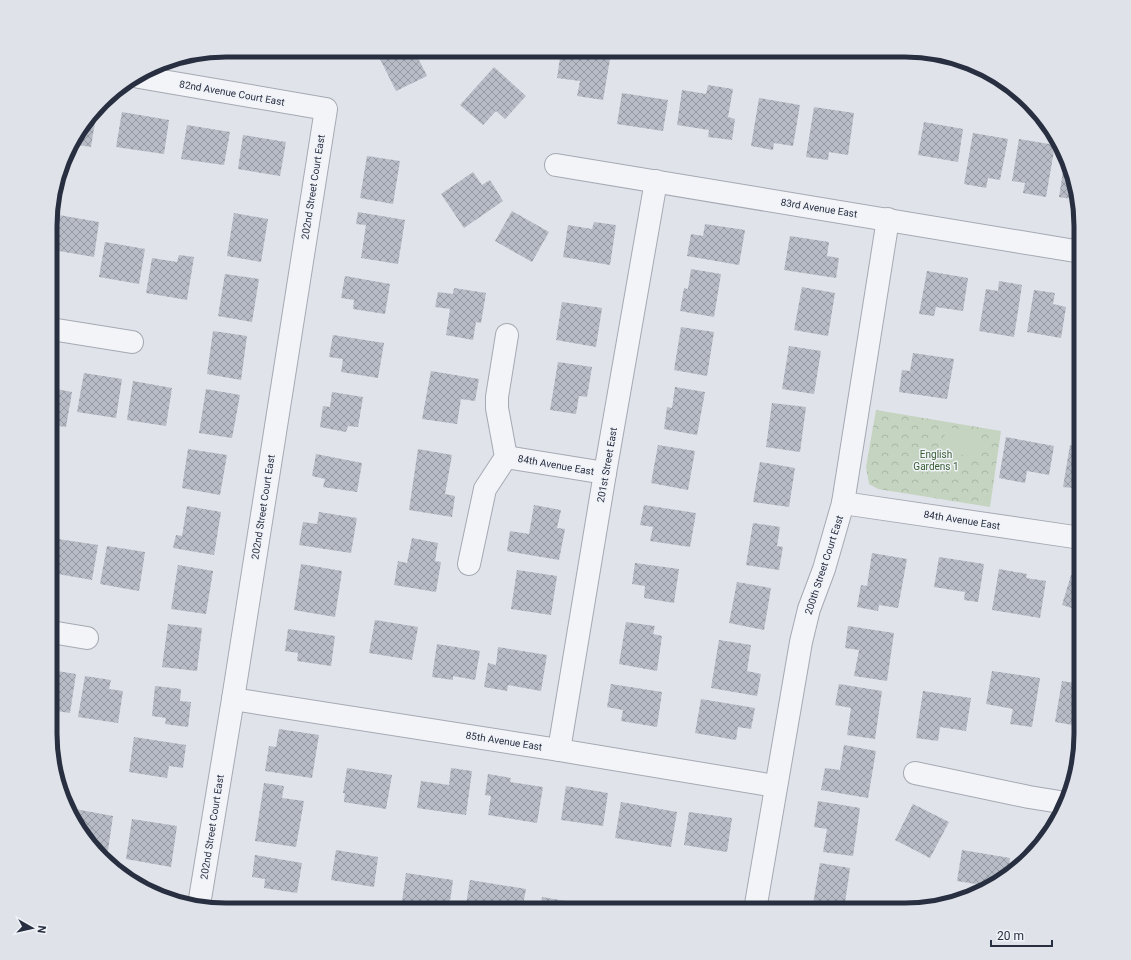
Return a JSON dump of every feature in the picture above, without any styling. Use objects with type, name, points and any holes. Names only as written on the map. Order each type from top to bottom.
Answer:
[{"type":"street","name":"82nd Avenue Court East","points":[[147,77],[326,108]]},
{"type":"street","name":"202nd Street Court East","points":[[200,901],[326,108]]},
{"type":"street","name":"83rd Avenue East","points":[[556,165],[1074,251]]},
{"type":"street","name":"201st Street East","points":[[560,750],[605,473],[656,181]]},
{"type":"street","name":"200th Street Court East","points":[[755,903],[801,642],[809,609],[824,569],[843,503],[888,219]]},
{"type":"street","points":[[57,329],[132,342]]},
{"type":"street","points":[[469,564],[485,489],[506,457],[497,408],[497,397],[507,335]]},
{"type":"street","name":"84th Avenue East","points":[[506,457],[605,473]]},
{"type":"street","name":"84th Avenue East","points":[[843,503],[1074,537]]},
{"type":"street","points":[[57,633],[87,638]]},
{"type":"street","name":"85th Avenue East","points":[[233,699],[560,750],[775,786]]},
{"type":"street","points":[[915,772],[1029,797],[1060,802]]},
{"type":"green space","name":"English Gardens 1","points":[[876,410],[1001,431],[990,507],[878,489],[869,484],[866,467]]},
{"type":"green space","points":[[946,427],[980,432],[977,457],[942,452]]},
{"type":"building","points":[[379,57],[418,57],[427,76],[396,91]]},
{"type":"building","points":[[560,57],[598,57],[610,59],[603,100],[577,96],[580,81],[557,78]]},
{"type":"building","points":[[494,67],[526,96],[505,119],[496,111],[483,125],[460,105]]},
{"type":"building","points":[[708,85],[733,89],[728,117],[735,119],[732,140],[708,137],[709,130],[677,125],[682,90],[706,94]]},
{"type":"building","points":[[622,93],[668,100],[663,131],[617,124]]},
{"type":"building","points":[[759,98],[800,105],[793,146],[774,143],[773,150],[751,146]]},
{"type":"building","points":[[814,107],[854,113],[848,155],[829,152],[828,160],[806,157]]},
{"type":"building","points":[[122,112],[169,120],[164,154],[116,147]]},
{"type":"building","points":[[96,119],[91,147],[78,145]]},
{"type":"building","points":[[924,122],[963,129],[958,162],[918,155]]},
{"type":"building","points":[[187,125],[230,132],[224,165],[181,159]]},
{"type":"building","points":[[973,133],[1008,139],[1000,180],[988,178],[986,188],[964,184]]},
{"type":"building","points":[[243,135],[286,142],[280,176],[238,169]]},
{"type":"building","points":[[1019,139],[1053,145],[1055,147],[1046,197],[1023,193],[1025,183],[1012,181]]},
{"type":"building","points":[[367,156],[400,161],[393,204],[360,198]]},
{"type":"building","points":[[1063,168],[1072,199],[1059,197]]},
{"type":"building","points":[[473,172],[482,185],[490,180],[503,201],[464,228],[441,194]]},
{"type":"building","points":[[512,211],[549,232],[532,262],[495,241]]},
{"type":"building","points":[[358,212],[405,220],[398,264],[361,258],[366,225],[356,224]]},
{"type":"building","points":[[234,213],[268,219],[261,262],[227,256]]},
{"type":"building","points":[[59,215],[99,222],[94,257],[57,251],[57,227]]},
{"type":"building","points":[[594,222],[616,225],[610,265],[563,257],[568,225],[592,229]]},
{"type":"building","points":[[705,224],[745,230],[739,265],[687,256],[691,234],[703,236]]},
{"type":"building","points":[[790,236],[829,242],[827,256],[839,258],[836,278],[784,270]]},
{"type":"building","points":[[105,242],[145,249],[139,284],[99,277]]},
{"type":"building","points":[[179,255],[194,257],[187,300],[146,293],[152,258],[177,262]]},
{"type":"building","points":[[691,269],[721,274],[714,317],[680,311],[684,288],[688,289]]},
{"type":"building","points":[[927,271],[968,278],[963,311],[936,307],[934,316],[919,314]]},
{"type":"building","points":[[225,274],[259,279],[252,322],[218,316]]},
{"type":"building","points":[[345,276],[390,284],[385,314],[353,309],[354,300],[341,298]]},
{"type":"building","points":[[999,281],[1022,285],[1014,337],[979,331],[986,289],[998,291]]},
{"type":"building","points":[[802,287],[835,293],[828,336],[794,330]]},
{"type":"building","points":[[454,288],[486,293],[481,323],[476,322],[473,340],[446,335],[450,309],[435,307],[438,292],[453,294]]},
{"type":"building","points":[[1034,290],[1055,293],[1053,304],[1066,307],[1061,338],[1027,332]]},
{"type":"building","points":[[562,302],[602,308],[596,347],[556,340]]},
{"type":"building","points":[[681,327],[714,332],[707,376],[674,370]]},
{"type":"building","points":[[213,331],[247,336],[241,380],[207,374]]},
{"type":"building","points":[[333,335],[384,343],[378,378],[341,372],[343,359],[329,357]]},
{"type":"building","points":[[789,346],[821,351],[814,394],[782,389]]},
{"type":"building","points":[[913,353],[954,359],[947,399],[899,392],[902,370],[910,371]]},
{"type":"building","points":[[558,362],[592,367],[587,397],[579,396],[576,414],[550,410]]},
{"type":"building","points":[[431,371],[479,379],[475,401],[461,399],[457,424],[422,419]]},
{"type":"building","points":[[84,373],[122,379],[116,418],[77,412]]},
{"type":"building","points":[[133,381],[172,388],[166,426],[127,420]]},
{"type":"building","points":[[675,387],[705,392],[697,435],[664,429],[667,407],[672,408]]},
{"type":"building","points":[[57,389],[72,392],[66,427],[57,426]]},
{"type":"building","points":[[206,389],[240,395],[232,438],[199,433]]},
{"type":"building","points":[[332,392],[363,397],[358,427],[348,426],[346,432],[320,427],[323,406],[330,407]]},
{"type":"building","points":[[772,403],[806,407],[800,452],[766,447]]},
{"type":"building","points":[[1006,437],[1054,446],[1049,475],[1027,471],[1025,483],[999,478]]},
{"type":"building","points":[[658,445],[695,451],[688,490],[651,483]]},
{"type":"building","points":[[1070,445],[1074,445],[1074,488],[1063,487]]},
{"type":"building","points":[[188,449],[227,455],[220,495],[182,488]]},
{"type":"building","points":[[418,449],[452,455],[445,494],[455,496],[452,517],[409,510]]},
{"type":"building","points":[[316,454],[362,463],[357,492],[323,487],[325,479],[312,476]]},
{"type":"building","points":[[760,462],[795,468],[789,507],[753,502]]},
{"type":"building","points":[[534,505],[561,510],[557,528],[565,529],[559,560],[507,551],[510,531],[529,534]]},
{"type":"building","points":[[644,505],[696,513],[690,547],[650,541],[653,527],[640,525]]},
{"type":"building","points":[[187,506],[221,512],[214,555],[173,548],[176,535],[182,536]]},
{"type":"building","points":[[319,512],[357,518],[351,553],[299,545],[303,522],[317,524]]},
{"type":"building","points":[[753,523],[780,527],[777,546],[783,547],[779,570],[746,565]]},
{"type":"building","points":[[412,538],[438,543],[435,561],[441,562],[436,592],[394,585],[398,561],[407,563]]},
{"type":"building","points":[[58,539],[98,545],[92,580],[57,574]]},
{"type":"building","points":[[107,546],[145,552],[139,591],[100,584]]},
{"type":"building","points":[[872,553],[907,559],[898,608],[879,605],[878,611],[857,607],[861,585],[867,586]]},
{"type":"building","points":[[939,557],[984,564],[978,602],[964,600],[965,592],[934,587]]},
{"type":"building","points":[[635,563],[679,569],[674,603],[644,598],[645,586],[632,584]]},
{"type":"building","points":[[301,564],[342,571],[335,617],[294,610]]},
{"type":"building","points":[[178,565],[213,571],[206,614],[171,609]]},
{"type":"building","points":[[999,569],[1027,574],[1026,578],[1046,581],[1040,618],[992,610]]},
{"type":"building","points":[[517,570],[557,576],[551,615],[511,609]]},
{"type":"building","points":[[1071,575],[1074,576],[1074,609],[1062,605]]},
{"type":"building","points":[[737,582],[771,588],[764,630],[729,623]]},
{"type":"building","points":[[375,620],[418,627],[412,660],[369,653]]},
{"type":"building","points":[[626,622],[655,626],[653,634],[662,636],[657,671],[619,664]]},
{"type":"building","points":[[168,624],[202,628],[197,671],[162,667]]},
{"type":"building","points":[[848,626],[894,633],[887,681],[854,676],[859,650],[845,648]]},
{"type":"building","points":[[288,629],[335,636],[331,666],[297,661],[298,653],[285,651]]},
{"type":"building","points":[[719,640],[751,645],[747,671],[761,674],[757,696],[711,688]]},
{"type":"building","points":[[437,644],[480,651],[475,680],[453,676],[453,680],[432,677]]},
{"type":"building","points":[[498,647],[547,655],[541,691],[508,685],[507,691],[484,687],[488,663],[496,665]]},
{"type":"building","points":[[57,671],[76,674],[70,713],[57,711]]},
{"type":"building","points":[[992,671],[1040,678],[1032,727],[1010,724],[1013,709],[986,704]]},
{"type":"building","points":[[85,676],[111,680],[109,689],[123,691],[118,723],[78,717]]},
{"type":"building","points":[[1062,681],[1074,683],[1074,732],[1072,732],[1073,725],[1055,722]]},
{"type":"building","points":[[611,684],[662,692],[657,727],[621,721],[623,710],[607,707]]},
{"type":"building","points":[[839,684],[882,691],[875,739],[847,735],[851,708],[835,705]]},
{"type":"building","points":[[155,686],[181,689],[180,701],[191,702],[188,727],[165,724],[166,718],[152,716]]},
{"type":"building","points":[[923,691],[971,698],[966,731],[940,727],[938,741],[916,738]]},
{"type":"building","points":[[701,699],[755,708],[751,729],[738,727],[736,740],[695,733]]},
{"type":"building","points":[[279,729],[319,735],[312,778],[265,771],[269,746],[276,747]]},
{"type":"building","points":[[134,737],[186,745],[183,768],[169,766],[167,778],[129,772]]},
{"type":"building","points":[[844,745],[876,751],[868,798],[821,790],[825,768],[840,770]]},
{"type":"building","points":[[347,768],[392,775],[386,809],[344,802],[345,793],[343,793]]},
{"type":"building","points":[[451,768],[472,771],[466,815],[417,808],[421,781],[449,785]]},
{"type":"building","points":[[488,774],[511,778],[510,782],[543,787],[537,823],[488,815],[491,796],[485,795]]},
{"type":"building","points":[[264,783],[284,786],[282,798],[304,801],[296,847],[255,841]]},
{"type":"building","points":[[566,786],[608,793],[603,826],[561,820]]},
{"type":"building","points":[[818,801],[860,808],[853,856],[823,852],[827,829],[814,827]]},
{"type":"building","points":[[621,802],[677,812],[671,847],[615,838]]},
{"type":"building","points":[[913,804],[949,822],[930,858],[895,840]]},
{"type":"building","points":[[75,810],[113,816],[108,854],[92,837]]},
{"type":"building","points":[[689,812],[732,818],[727,852],[684,845]]},
{"type":"building","points":[[132,819],[177,826],[171,867],[126,859]]},
{"type":"building","points":[[336,850],[378,857],[374,887],[331,880]]},
{"type":"building","points":[[962,850],[1010,858],[1009,867],[982,885],[957,881]]},
{"type":"building","points":[[255,855],[302,863],[297,893],[264,888],[265,879],[252,877]]},
{"type":"building","points":[[820,863],[850,868],[845,903],[813,903]]},
{"type":"building","points":[[406,873],[453,880],[450,903],[415,903],[402,901]]},
{"type":"building","points":[[470,880],[526,889],[523,903],[466,903]]},
{"type":"building","points":[[542,897],[578,903],[541,903]]}]
